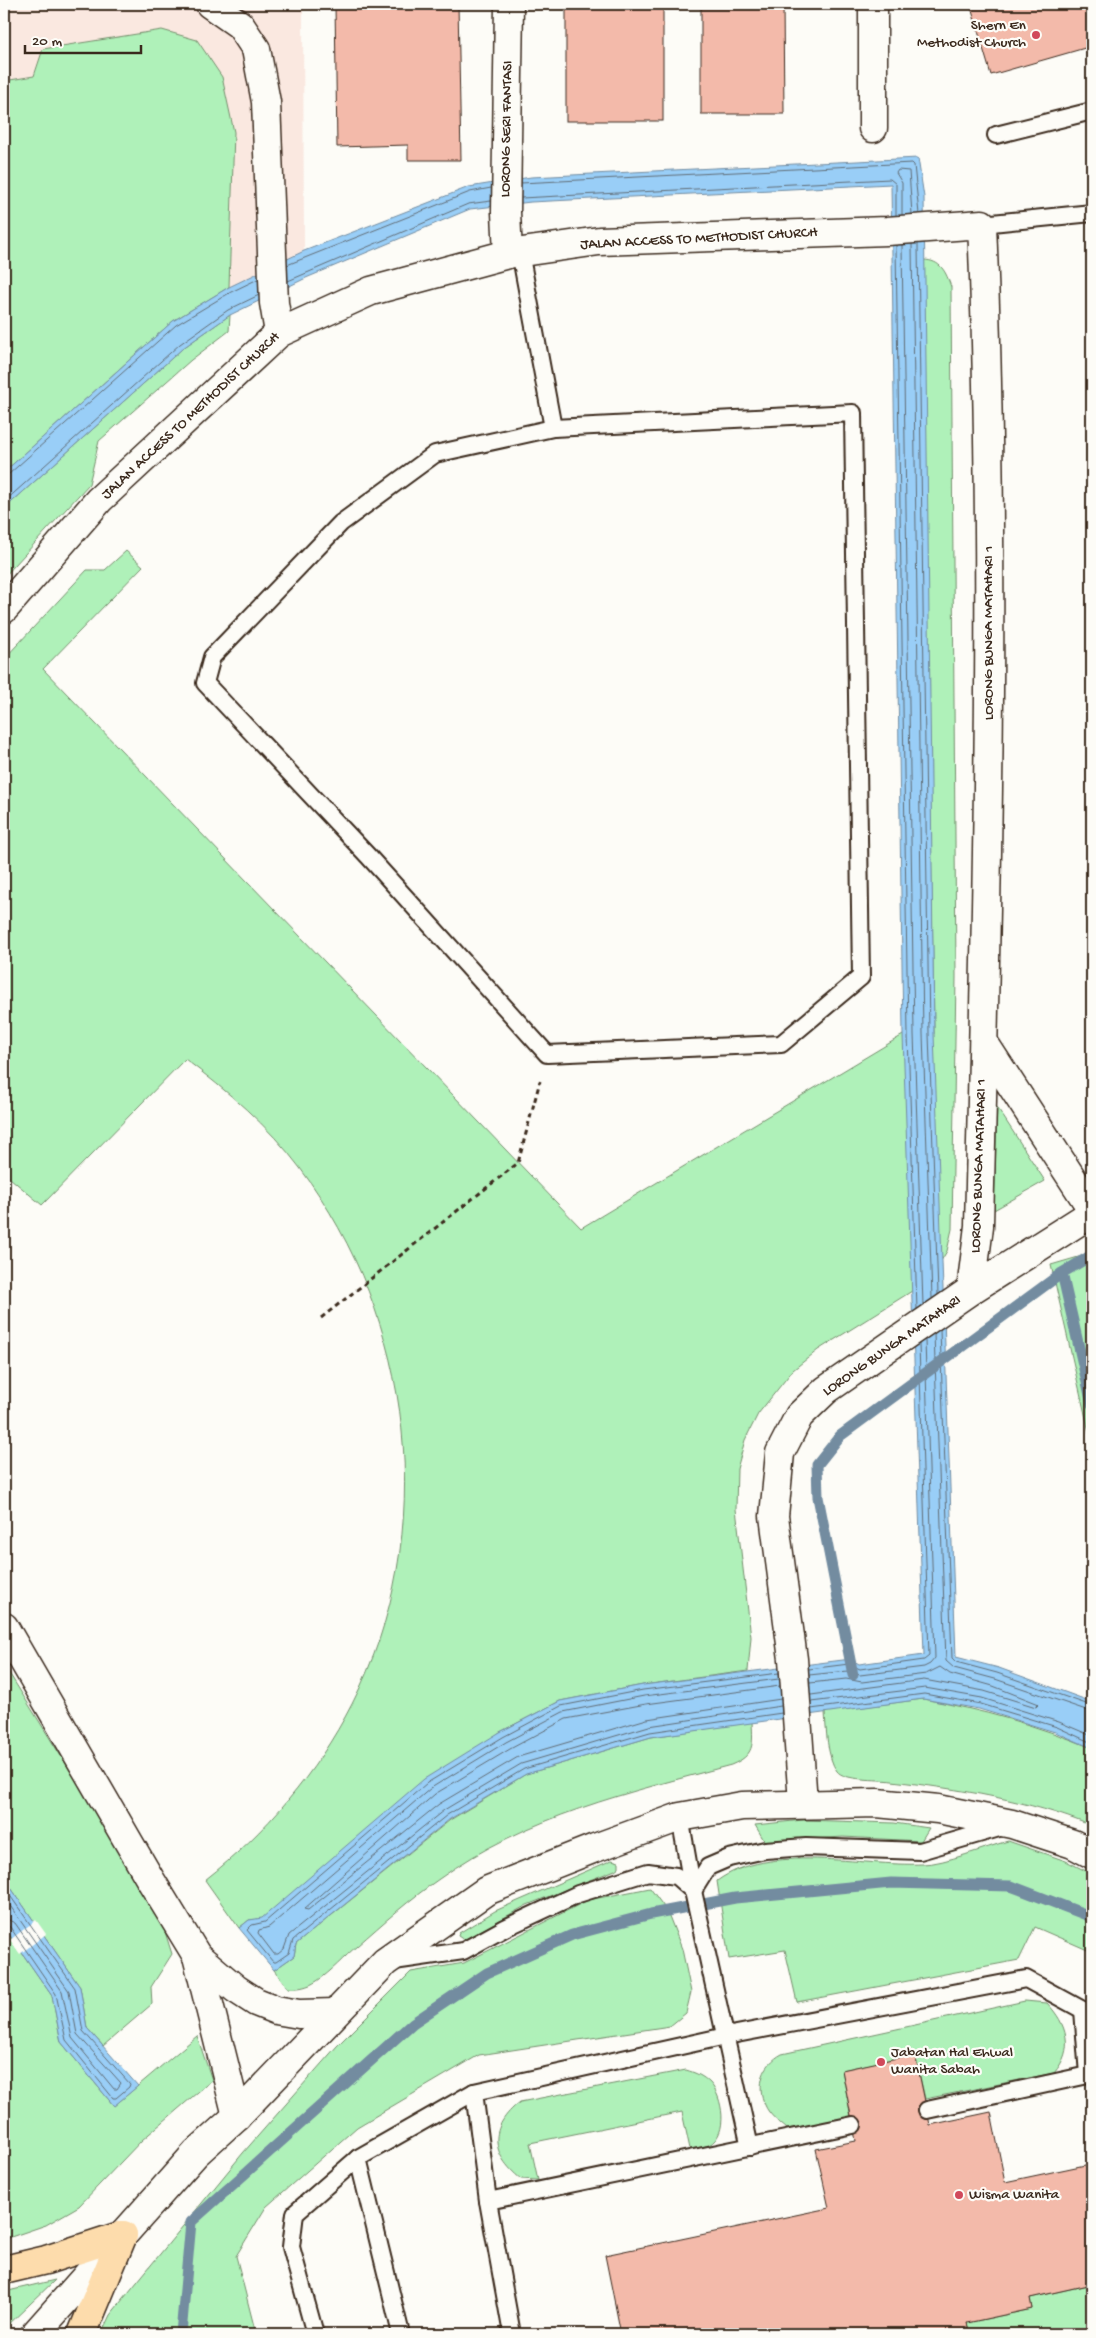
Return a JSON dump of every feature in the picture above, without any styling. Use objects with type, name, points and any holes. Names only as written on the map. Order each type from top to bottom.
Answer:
[{"type":"main road","points":[[4,2270],[46,2260],[123,2235]]},
{"type":"main road","points":[[82,2334],[123,2235]]},
{"type":"street","points":[[210,4],[240,25],[256,49],[266,102],[274,303],[279,333]]},
{"type":"street","name":"LORONG SERI FANTASI","points":[[509,4],[506,212],[514,253]]},
{"type":"street","points":[[873,4],[873,128]]},
{"type":"street","name":"JALAN ACCESS TO METHODIST CHURCH","points":[[4,609],[99,500],[279,333],[371,291],[514,253],[599,242],[887,231],[982,224]]},
{"type":"street","name":"LORONG BUNGA MATAHARI 1","points":[[971,1290],[979,1226],[991,614],[987,338],[982,224]]},
{"type":"street","name":"LORONG BUNGA MATAHARI 1","points":[[984,1042],[1092,1209]]},
{"type":"street","name":"LORONG BUNGA MATAHARI","points":[[803,1803],[793,1659],[774,1516],[780,1453],[799,1416],[826,1390],[971,1290],[1092,1213]]},
{"type":"street","points":[[4,1627],[150,1879],[198,1956],[236,1989],[256,2002],[276,2010],[299,2014],[335,2013]]},
{"type":"street","points":[[35,2334],[196,2153],[237,2116],[385,1962],[486,1891],[680,1817],[742,1806],[803,1803],[877,1803],[938,1810],[1012,1824],[1073,1844],[1092,1854]]},
{"type":"street","points":[[198,1956],[237,2116]]},
{"type":"lane","points":[[996,135],[1092,111]]},
{"type":"lane","points":[[982,224],[1092,213]]},
{"type":"lane","points":[[514,253],[553,428]]},
{"type":"lane","points":[[853,413],[861,977],[781,1044],[547,1054],[369,857],[205,683],[212,657],[341,524],[435,454],[553,428],[853,413]]},
{"type":"lane","points":[[680,1817],[693,1891],[750,2146]]},
{"type":"lane","points":[[693,1891],[708,1867],[729,1858],[765,1850],[806,1846],[920,1851],[1012,1824]]},
{"type":"lane","points":[[385,1962],[463,1951],[505,1928],[578,1894],[648,1872],[676,1876],[693,1891]]},
{"type":"lane","points":[[315,2334],[291,2247],[295,2212],[358,2158],[474,2092],[726,2036],[1026,1978],[1088,2013],[1088,2075],[927,2110]]},
{"type":"lane","points":[[474,2092],[488,2201],[512,2334]]},
{"type":"lane","points":[[488,2201],[853,2125]]},
{"type":"lane","points":[[358,2158],[401,2334]]},
{"type":"path","points":[[321,1318],[518,1163],[547,1054]]},
{"type":"shaded area","points":[[4,4],[303,4],[304,251],[229,287],[234,132],[162,30],[44,49],[34,76],[4,81]]},
{"type":"green space","points":[[162,30],[197,40],[222,77],[234,132],[229,287],[173,321],[4,472],[4,81],[34,76],[43,49]]},
{"type":"green space","points":[[923,260],[934,262],[942,268],[951,287],[956,977],[952,1229],[947,1251],[935,1271],[912,1291],[818,1350],[793,1370],[758,1414],[745,1440],[737,1469],[736,1509],[751,1637],[748,1671],[643,1685],[560,1701],[500,1732],[262,1919],[249,1920],[239,1928],[205,1880],[269,1822],[306,1778],[338,1730],[352,1704],[380,1638],[397,1569],[404,1499],[402,1429],[390,1359],[369,1292],[339,1228],[300,1168],[261,1123],[216,1083],[185,1059],[42,1205],[4,1173],[4,659],[87,570],[105,570],[126,551],[143,566],[43,669],[581,1228],[903,1035],[934,1034]]},
{"type":"green space","points":[[230,315],[229,331],[191,360],[99,441],[89,484],[4,577],[4,509],[183,348]]},
{"type":"green space","points":[[997,1107],[1045,1181],[994,1210]]},
{"type":"green space","points":[[1092,1253],[1092,1445],[1051,1265]]},
{"type":"green space","points":[[4,1665],[159,1913],[172,1954],[151,1987],[152,2004],[103,2046],[87,2028],[80,1987],[4,1878]]},
{"type":"green space","points":[[923,1699],[1009,1719],[1051,1732],[1092,1748],[1092,1826],[1019,1802],[917,1784],[854,1778],[837,1771],[829,1751],[825,1712]]},
{"type":"green space","points":[[752,1722],[753,1737],[751,1748],[745,1757],[731,1765],[655,1785],[580,1808],[507,1838],[472,1857],[407,1903],[314,1983],[303,1987],[288,1988],[274,1970],[294,1956],[296,1944],[450,1820],[526,1774],[651,1737]]},
{"type":"green space","points":[[803,1820],[894,1823],[929,1828],[921,1841],[843,1837],[765,1842],[755,1825]]},
{"type":"green space","points":[[1008,1841],[1066,1861],[1092,1874],[1092,1952],[1035,1927],[1019,1960],[797,2002],[785,1950],[729,1959],[717,1881],[739,1869],[763,1862],[789,1859],[923,1864],[953,1858]]},
{"type":"green space","points":[[612,1860],[619,1862],[619,1867],[615,1870],[527,1905],[464,1940],[458,1936],[459,1933],[495,1911]]},
{"type":"green space","points":[[650,1888],[667,1911],[682,1949],[691,1992],[686,2013],[670,2026],[479,2055],[357,2127],[266,2207],[236,2256],[256,2334],[101,2334],[110,2315],[243,2153],[337,2046],[411,1972],[464,1963],[588,1900]]},
{"type":"green space","points":[[4,1927],[52,1996],[61,2042],[114,2106],[197,2036],[212,2080],[142,2140],[79,2206],[46,2225],[5,2239]]},
{"type":"green space","points":[[1025,2001],[1047,2003],[1064,2028],[1066,2037],[1065,2055],[1054,2073],[925,2099],[915,2055],[842,2070],[851,2117],[787,2129],[772,2115],[765,2105],[761,2090],[763,2076],[770,2063],[782,2054]]},
{"type":"green space","points":[[686,2070],[699,2075],[710,2083],[715,2089],[721,2106],[722,2124],[715,2140],[709,2145],[690,2149],[682,2112],[530,2143],[538,2180],[521,2179],[503,2160],[497,2140],[498,2131],[502,2121],[520,2102]]},
{"type":"green space","points":[[55,2280],[4,2329],[4,2292]]},
{"type":"green space","points":[[1092,2284],[1092,2334],[970,2334],[967,2323],[1032,2309],[1030,2298]]},
{"type":"water","points":[[918,158],[924,197],[934,1034],[956,1657],[999,1668],[1092,1702],[1092,1748],[1055,1732],[979,1709],[923,1699],[651,1737],[526,1774],[450,1819],[296,1944],[294,1956],[274,1970],[239,1928],[249,1920],[262,1918],[424,1779],[500,1732],[560,1701],[643,1685],[851,1659],[859,1664],[924,1655],[903,1035],[891,184],[531,202],[470,209],[306,278],[230,315],[183,348],[4,509],[4,472],[173,321],[229,287],[304,251],[469,187],[531,177]]},
{"type":"water","points":[[4,1878],[80,1987],[87,2028],[138,2086],[114,2106],[61,2042],[52,1996],[4,1927]]},
{"type":"pier","points":[[36,1920],[46,1934],[20,1954],[10,1940]]},
{"type":"building","points":[[335,4],[458,4],[461,160],[408,160],[408,145],[337,147]]},
{"type":"building","points":[[566,4],[663,4],[663,121],[566,121]]},
{"type":"building","points":[[701,4],[783,4],[784,114],[701,114]]},
{"type":"building","name":"Shern En Methodist Church","points":[[970,4],[1092,4],[1092,46],[991,75]]},
{"type":"building","name":"Wisma Wanita","points":[[915,2054],[930,2125],[991,2112],[1005,2182],[1090,2164],[1092,2175],[1092,2284],[1030,2298],[1032,2309],[967,2323],[970,2334],[621,2334],[605,2255],[829,2208],[816,2149],[856,2141],[842,2070]]},
{"type":"waterway","points":[[853,1675],[818,1497],[817,1465],[840,1436],[1062,1273],[1092,1255]]},
{"type":"waterway","points":[[1062,1273],[1092,1404]]},
{"type":"waterway","points":[[181,2334],[191,2222],[413,2023],[487,1973],[572,1935],[651,1914],[735,1898],[891,1883],[1011,1886],[1092,1917]]},
{"type":"place","name":"Shern En Methodist Church","points":[[1036,35]]},
{"type":"place","name":"Jabatan Hal Ehwal Wanita Sabah","points":[[881,2062]]},
{"type":"place","name":"Wisma Wanita","points":[[959,2195]]}]
